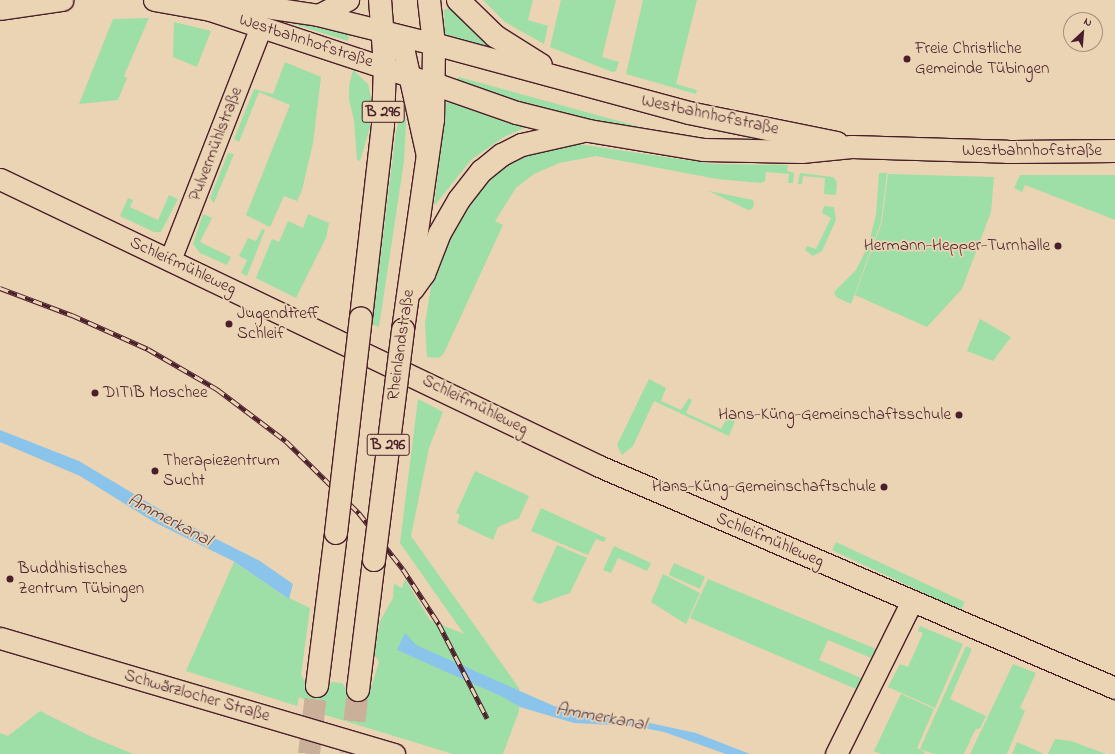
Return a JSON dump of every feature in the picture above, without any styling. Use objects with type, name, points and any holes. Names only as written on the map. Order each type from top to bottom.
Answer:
[{"type":"main road","name":"B 296","points":[[317,686],[380,158],[385,66],[384,31],[380,0]]},
{"type":"main road","name":"Rheinlandstraße","points":[[358,690],[403,330],[428,158],[434,84],[434,44],[429,0]]},
{"type":"main road","points":[[458,0],[495,36],[568,80]]},
{"type":"main road","name":"Westbahnhofstraße","points":[[434,44],[689,113],[793,132],[852,147]]},
{"type":"main road","name":"Westbahnhofstraße","points":[[434,84],[517,113],[588,131],[704,150],[802,152],[852,147],[1007,152],[1115,149]]},
{"type":"main road","name":"B 296","points":[[408,296],[424,274],[440,233],[459,200],[482,171],[502,154],[522,145],[588,131]]},
{"type":"street","points":[[0,9],[62,0]]},
{"type":"street","name":"Westbahnhofstraße","points":[[154,0],[177,2],[210,10],[385,66],[434,84]]},
{"type":"street","name":"Westbahnhofstraße","points":[[177,2],[208,0]]},
{"type":"street","name":"Westbahnhofstraße","points":[[218,0],[318,15],[434,44]]},
{"type":"street","name":"Westbahnhofstraße","points":[[318,15],[348,0]]},
{"type":"street","name":"Pulvermühlstraße","points":[[170,260],[261,27]]},
{"type":"street","points":[[384,31],[401,44],[410,76],[428,158]]},
{"type":"street","name":"Schleifmühleweg","points":[[0,179],[599,466],[1115,688]]},
{"type":"street","points":[[836,754],[912,601]]},
{"type":"street","name":"Schwärzlocher Straße","points":[[0,638],[394,754]]},
{"type":"green space","points":[[483,0],[533,0],[528,20],[548,26],[544,44],[505,22]]},
{"type":"green space","points":[[561,0],[616,0],[602,57],[619,62],[616,71],[612,72],[550,47]]},
{"type":"green space","points":[[643,0],[697,0],[676,84],[697,90],[696,94],[626,74]]},
{"type":"green space","points":[[451,7],[496,50],[445,37],[444,10]]},
{"type":"green space","points":[[271,13],[349,33],[348,41],[271,17]]},
{"type":"green space","points":[[149,18],[124,76],[127,78],[118,100],[79,104],[113,19]]},
{"type":"green space","points":[[174,22],[211,31],[197,67],[173,57]]},
{"type":"green space","points":[[285,62],[321,77],[313,143],[302,190],[297,201],[284,196],[270,227],[246,215],[290,105],[259,92],[239,142],[234,139],[254,89],[273,94]]},
{"type":"green space","points":[[353,70],[368,84],[372,101],[370,127],[360,161],[357,160],[354,120],[349,100],[349,86]]},
{"type":"green space","points":[[459,77],[651,130],[721,140],[769,137],[785,145],[671,139],[519,103],[458,82],[456,79]]},
{"type":"green space","points":[[450,102],[529,126],[504,137],[472,159],[434,206],[446,103]]},
{"type":"green space","points":[[400,115],[405,115],[406,123],[404,161],[379,327],[372,324],[396,132]]},
{"type":"green space","points":[[577,144],[714,164],[788,165],[787,171],[794,173],[793,183],[788,183],[789,174],[766,172],[765,181],[761,183],[717,179],[596,156],[559,163],[534,174],[516,188],[495,221],[503,225],[444,353],[439,358],[427,357],[425,324],[432,280],[444,245],[485,179],[508,160],[556,145]]},
{"type":"green space","points":[[228,153],[234,154],[214,203],[210,198]]},
{"type":"green space","points":[[800,173],[833,177],[837,182],[836,195],[824,194],[825,178],[803,176],[802,184],[798,184]]},
{"type":"green space","points":[[879,173],[887,173],[881,222],[851,304],[836,297],[834,292],[856,270],[868,246],[876,215]]},
{"type":"green space","points":[[888,174],[994,177],[991,212],[962,289],[927,327],[855,295],[882,222]]},
{"type":"green space","points":[[1020,175],[1115,175],[1115,220],[1025,185],[1022,192],[1014,188]]},
{"type":"green space","points":[[709,191],[753,200],[754,204],[752,209],[748,210]]},
{"type":"green space","points":[[169,195],[178,199],[161,232],[154,232],[120,216],[128,198],[133,200],[130,207],[158,220]]},
{"type":"green space","points":[[824,206],[834,207],[836,220],[822,251],[813,256],[805,250],[807,246],[816,249],[831,218],[822,213]]},
{"type":"green space","points":[[203,214],[212,218],[200,242],[231,257],[227,265],[200,253],[193,244]]},
{"type":"green space","points":[[308,214],[329,223],[326,238],[296,298],[256,278],[272,239],[279,242],[288,221],[303,228]]},
{"type":"green space","points":[[262,229],[265,230],[247,276],[241,273],[247,260],[239,256],[248,238],[256,241]]},
{"type":"green space","points":[[980,319],[1011,337],[993,361],[967,351]]},
{"type":"green space","points":[[649,379],[666,388],[661,401],[681,410],[689,398],[692,400],[686,413],[721,429],[727,418],[735,421],[729,436],[654,401],[633,446],[622,455],[617,445]]},
{"type":"green space","points":[[418,399],[443,412],[429,448],[411,536],[519,688],[519,711],[503,754],[453,754],[322,714],[313,704],[299,697],[297,706],[186,671],[234,562],[283,595],[310,608],[301,675],[310,690],[326,690],[332,682],[342,683],[351,696],[365,696],[370,691],[379,662],[374,654],[380,621],[393,598],[394,584],[402,588],[405,579],[430,620],[464,634],[400,543]]},
{"type":"green space","points":[[475,471],[529,496],[519,518],[498,527],[493,540],[457,523],[460,515],[456,513]]},
{"type":"green space","points":[[541,508],[606,538],[604,542],[596,539],[588,555],[531,531]]},
{"type":"green space","points":[[836,542],[965,602],[961,610],[832,550]]},
{"type":"green space","points":[[557,545],[587,558],[570,593],[539,604],[532,600]]},
{"type":"green space","points":[[614,546],[651,563],[647,571],[618,558],[611,573],[603,570]]},
{"type":"green space","points":[[674,563],[705,577],[700,589],[669,575]]},
{"type":"green space","points":[[663,574],[700,593],[686,624],[651,602]]},
{"type":"green space","points":[[708,579],[876,649],[871,658],[828,640],[819,660],[861,678],[856,689],[690,618]]},
{"type":"green space","points":[[920,626],[963,644],[935,708],[888,687],[900,664],[908,667],[923,633],[918,631]]},
{"type":"green space","points":[[966,646],[972,649],[950,699],[986,716],[980,728],[975,730],[964,754],[934,754],[920,749]]},
{"type":"green space","points":[[1013,664],[1036,673],[1020,708],[1025,711],[1007,754],[970,754]]},
{"type":"green space","points":[[901,694],[934,709],[917,748],[925,752],[924,754],[881,754],[874,751]]},
{"type":"green space","points":[[40,711],[92,737],[133,754],[0,754],[0,733],[8,736]]},
{"type":"green space","points":[[1055,739],[1071,741],[1106,754],[1048,754]]},
{"type":"green space","points":[[1017,742],[1044,754],[1012,754]]},
{"type":"water","name":"Ammerkanal","points":[[0,430],[79,461],[169,515],[260,561],[293,584],[289,599],[233,561],[154,522],[80,476],[0,442]]},
{"type":"water","name":"Ammerkanal","points":[[405,633],[416,645],[554,706],[589,711],[609,717],[636,720],[696,733],[750,754],[726,754],[664,732],[633,726],[574,723],[520,707],[503,697],[397,650]]},
{"type":"tunnel","points":[[309,754],[317,686]]},
{"type":"tunnel","points":[[351,754],[358,690]]},
{"type":"railway","points":[[0,288],[72,315],[148,349],[217,389],[286,441],[359,513],[403,569],[439,624],[487,718]]},
{"type":"place","name":"Freie Christliche Gemeinde Tübingen","points":[[907,59]]},
{"type":"place","name":"Hermann-Hepper-Turnhalle","points":[[1058,246]]},
{"type":"place","name":"Jugendtreff Schleif","points":[[229,324]]},
{"type":"place","name":"DITIB Moschee","points":[[95,393]]},
{"type":"place","name":"Hans-Küng-Gemeinschaftsschule","points":[[959,415]]},
{"type":"place","name":"Therapiezentrum Sucht","points":[[155,471]]},
{"type":"place","name":"Hans-Küng-Gemeinschaftschule","points":[[884,487]]},
{"type":"place","name":"Buddhistisches Zentrum Tübingen","points":[[10,579]]}]
